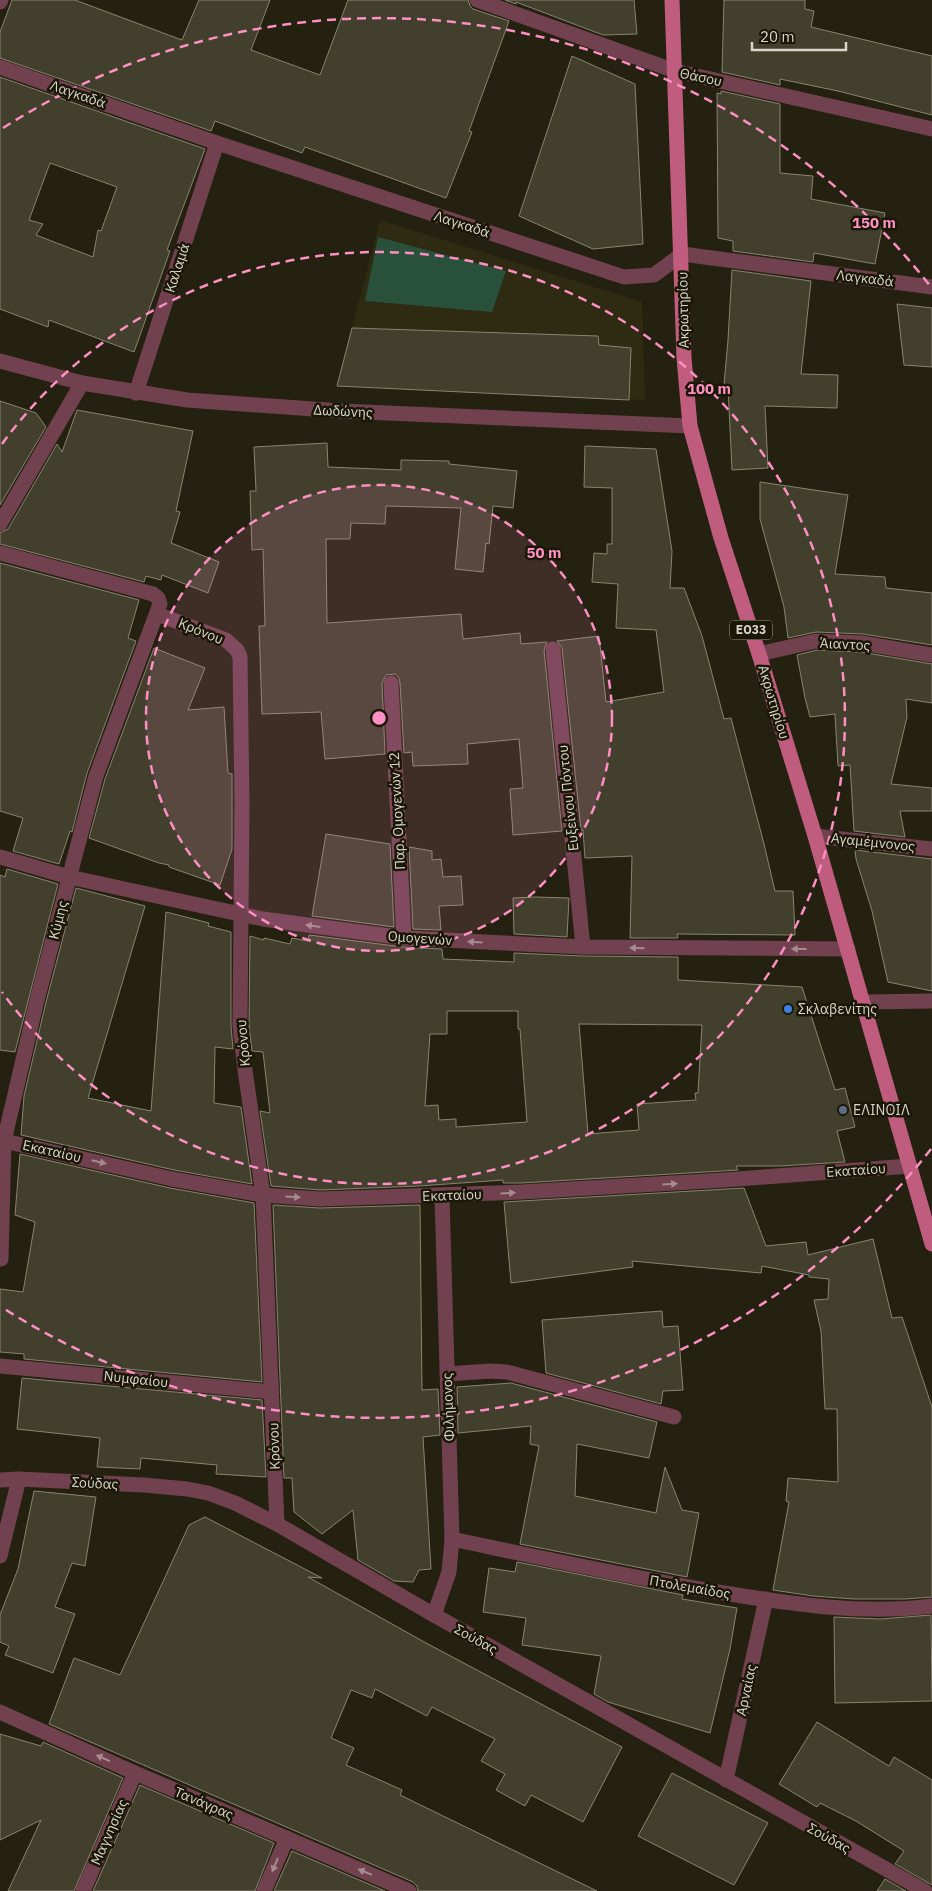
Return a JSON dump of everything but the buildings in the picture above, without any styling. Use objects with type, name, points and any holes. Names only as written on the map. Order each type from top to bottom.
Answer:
[{"type":"main road","name":"Ακρωτηρίου","points":[[672,0],[682,254],[684,366],[690,426],[721,538],[815,836],[931,1239]]},
{"type":"street","name":"Θάσου","points":[[477,0],[675,71],[932,129]]},
{"type":"street","name":"Λαγκαδά","points":[[0,66],[217,143],[624,277],[654,275],[682,254],[932,287]]},
{"type":"street","name":"Καλαμά","points":[[136,393],[217,143]]},
{"type":"street","name":"Δωδώνης","points":[[0,361],[82,383],[136,393],[226,404],[341,411],[690,426]]},
{"type":"street","points":[[0,524],[82,383]]},
{"type":"street","points":[[0,553],[153,594],[158,598],[160,604],[157,614]]},
{"type":"street","name":"Κύμης","points":[[1,1258],[2,1140],[96,776],[157,614]]},
{"type":"street","name":"Κρόνου","points":[[157,614],[226,640],[237,650],[240,657],[242,729],[240,1026],[263,1195],[278,1524]]},
{"type":"street","name":"Άιαντος","points":[[759,654],[816,642],[862,643],[932,655]]},
{"type":"street","name":"Ευξείνου Πόντου","points":[[553,649],[583,947]]},
{"type":"street","name":"Παρ. Ομογενών 12","points":[[391,683],[404,938]]},
{"type":"street","name":"Αγαμέμνονος","points":[[815,836],[932,849]]},
{"type":"street","name":"Ομογενών","points":[[0,857],[69,877],[263,919],[404,938],[583,947],[848,949]]},
{"type":"street","points":[[864,1002],[932,1001]]},
{"type":"street","name":"Εκαταίου","points":[[2,1140],[172,1179],[263,1195],[320,1198],[442,1196],[724,1180],[910,1166]]},
{"type":"street","name":"Φιλήμονος","points":[[434,1615],[449,1572],[452,1539],[442,1196]]},
{"type":"street","name":"Νυμφαίου","points":[[0,1366],[272,1392]]},
{"type":"street","points":[[447,1374],[490,1370],[507,1372],[674,1417]]},
{"type":"street","points":[[0,1556],[20,1479]]},
{"type":"street","name":"Σούδας","points":[[0,1480],[20,1479],[187,1489],[208,1493],[235,1502],[278,1524],[434,1615],[925,1891]]},
{"type":"street","name":"Πτολεμαίδος","points":[[452,1539],[583,1567],[766,1599],[886,1610],[932,1606]]},
{"type":"street","name":"Αρναίας","points":[[726,1780],[766,1599]]},
{"type":"street","name":"Τανάγρας","points":[[0,1712],[135,1773],[409,1891]]},
{"type":"street","name":"Μαγνησίας","points":[[83,1891],[135,1773]]},
{"type":"street","points":[[264,1891],[287,1838]]},
{"type":"shaded area","points":[[380,220],[642,302],[645,400],[337,386]]},
{"type":"green space","points":[[378,237],[506,271],[492,312],[365,301]]},
{"type":"place","name":"Σκλαβενίτης","points":[[788,1009]]},
{"type":"place","name":"ΕΛΙΝΟΙΛ","points":[[843,1110]]}]
